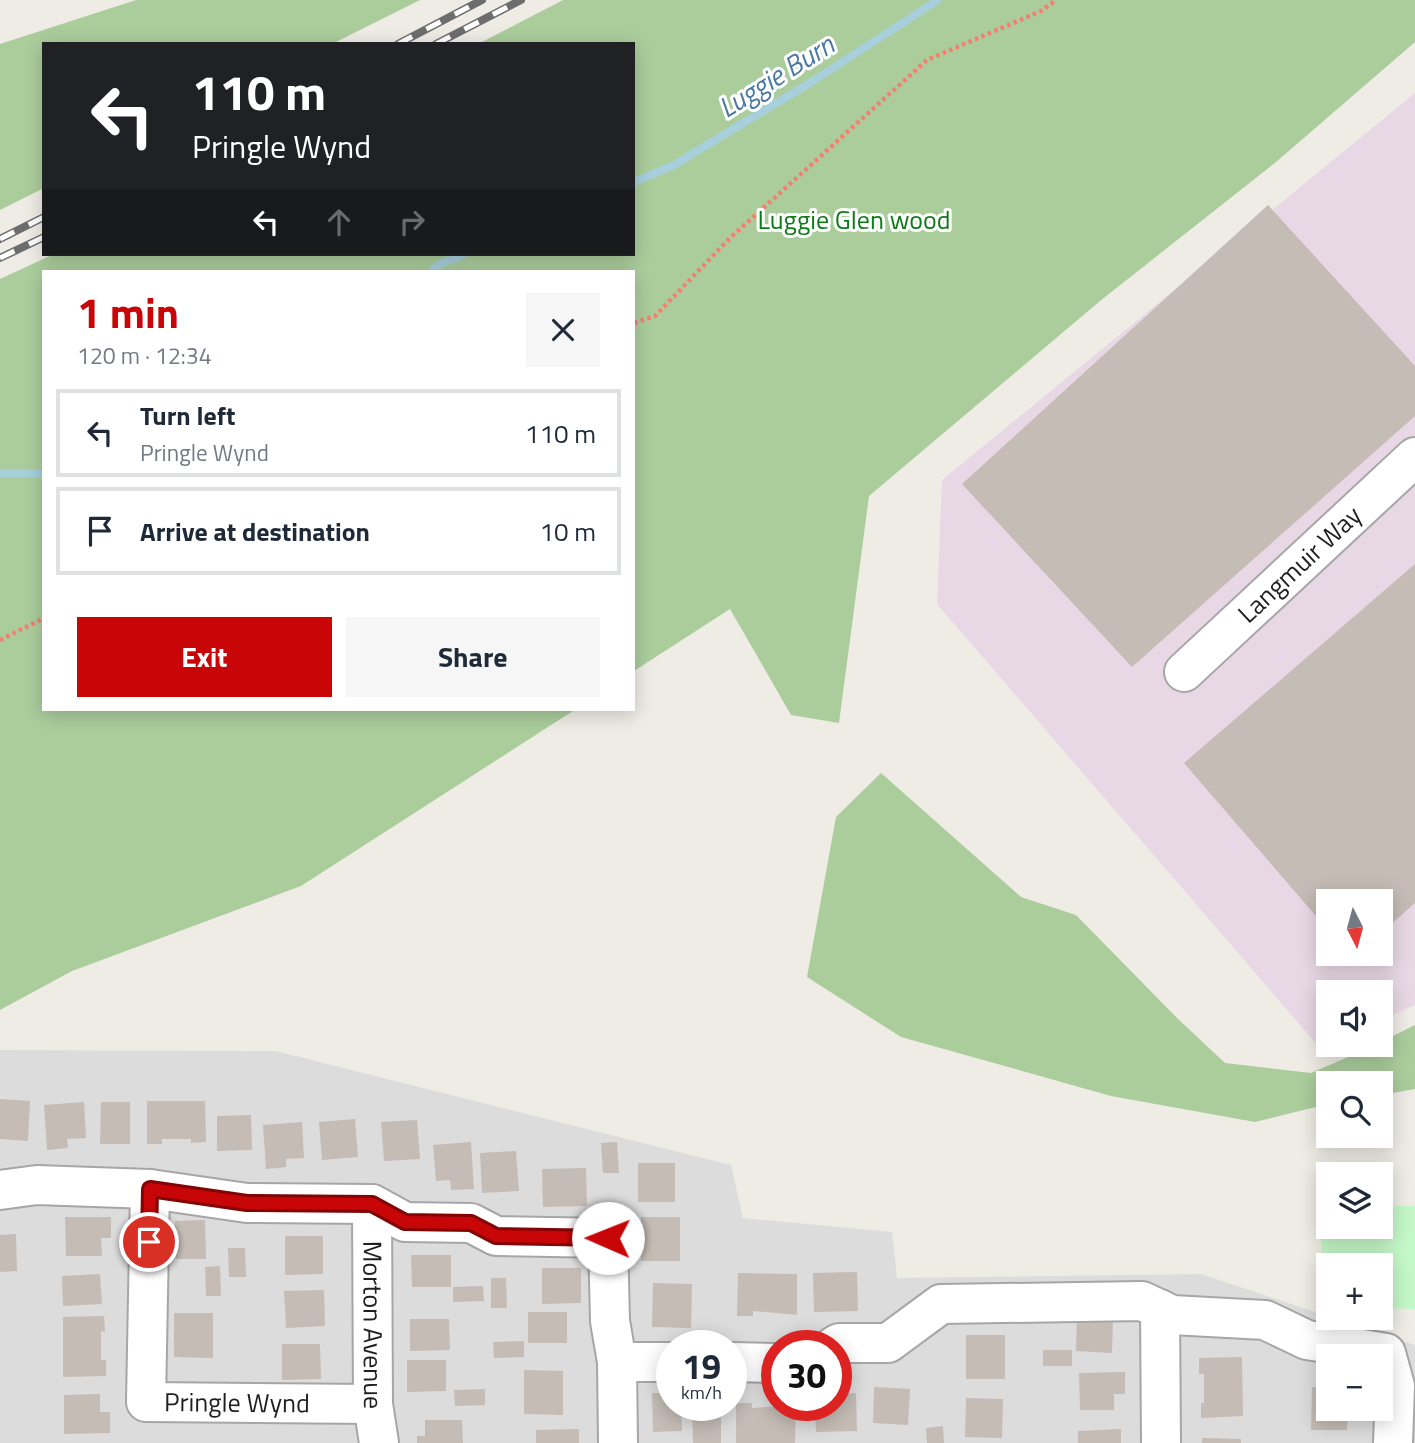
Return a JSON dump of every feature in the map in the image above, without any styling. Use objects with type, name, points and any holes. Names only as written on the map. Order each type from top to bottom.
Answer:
[{"type":"street","name":"Langmuir Way","points":[[1184,672],[1415,457]]},
{"type":"street","points":[[0,1190],[37,1185],[150,1189],[247,1203],[372,1204],[405,1222],[471,1223],[496,1236],[608,1238],[610,1321],[617,1362],[618,1443]]},
{"type":"street","name":"Pringle Wynd","points":[[150,1189],[146,1402],[373,1404]]},
{"type":"street","name":"Morton Avenue","points":[[372,1204],[373,1404],[379,1443]]},
{"type":"street","points":[[852,1343],[888,1343],[941,1304],[1142,1300],[1172,1315],[1265,1320],[1307,1340],[1386,1353],[1395,1386],[1393,1443]]},
{"type":"street","points":[[1160,1309],[1161,1443]]},
{"type":"street","points":[[617,1362],[656,1362]]},
{"type":"path","points":[[635,323],[655,316],[729,239],[927,60],[1041,11],[1056,0]]},
{"type":"path","points":[[0,640],[42,619]]},
{"type":"shaded area","points":[[1415,93],[1415,1005],[1393,1015],[1393,980],[1316,980],[1316,1043],[937,604],[942,480]]},
{"type":"shaded area","points":[[0,1050],[276,1051],[731,1165],[743,1218],[892,1232],[897,1278],[1201,1274],[1316,1312],[1316,1330],[1370,1330],[1415,1345],[1415,1443],[0,1443]]},
{"type":"green space","points":[[136,0],[420,0],[336,42],[42,42],[42,189],[0,210],[0,44]]},
{"type":"green space","name":"Luggie Glen wood","points":[[563,0],[1415,0],[1415,42],[1276,162],[1100,301],[869,496],[839,723],[791,715],[730,609],[635,670],[635,270],[42,270],[42,711],[573,711],[301,886],[72,971],[0,1010],[0,279],[50,256],[635,256],[635,42],[482,42]]},
{"type":"green space","points":[[881,773],[1021,897],[1076,915],[1225,1063],[1311,1073],[1348,1057],[1393,1057],[1393,1036],[1415,1025],[1415,1089],[1393,1093],[1393,1071],[1316,1071],[1316,1107],[1255,1122],[1111,1096],[901,1037],[807,977],[836,817]]},
{"type":"green space","points":[[1393,1206],[1415,1206],[1415,1309],[1393,1308],[1393,1253],[1321,1253],[1321,1239],[1393,1239]]},
{"type":"building","points":[[1268,205],[1415,366],[1415,416],[1132,667],[962,484]]},
{"type":"building","points":[[1415,564],[1415,903],[1393,922],[1393,889],[1316,889],[1316,916],[1184,763]]},
{"type":"building","points":[[0,1099],[30,1101],[28,1141],[0,1139]]},
{"type":"building","points":[[147,1101],[205,1101],[206,1142],[162,1139],[162,1144],[147,1144]]},
{"type":"building","points":[[84,1102],[86,1138],[67,1139],[68,1148],[47,1150],[44,1105]]},
{"type":"building","points":[[101,1102],[130,1102],[130,1144],[100,1144]]},
{"type":"building","points":[[251,1115],[252,1150],[217,1151],[217,1116]]},
{"type":"building","points":[[355,1119],[358,1157],[322,1160],[319,1122]]},
{"type":"building","points":[[417,1120],[420,1159],[384,1161],[381,1122]]},
{"type":"building","points":[[302,1122],[304,1158],[286,1159],[286,1167],[266,1169],[263,1125]]},
{"type":"building","points":[[471,1142],[474,1189],[451,1190],[450,1180],[436,1181],[433,1145]]},
{"type":"building","points":[[617,1142],[619,1173],[603,1173],[601,1143]]},
{"type":"building","points":[[516,1151],[519,1191],[482,1193],[480,1153]]},
{"type":"building","points":[[638,1163],[675,1163],[675,1202],[638,1202]]},
{"type":"building","points":[[586,1168],[587,1206],[543,1207],[542,1169]]},
{"type":"building","points":[[65,1217],[111,1217],[111,1238],[101,1238],[102,1256],[66,1256]]},
{"type":"building","points":[[641,1217],[680,1217],[680,1261],[641,1261]]},
{"type":"building","points":[[205,1220],[206,1259],[176,1259],[175,1221]]},
{"type":"building","points":[[16,1234],[17,1271],[0,1272],[0,1235]]},
{"type":"building","points":[[285,1236],[323,1236],[323,1274],[285,1275]]},
{"type":"building","points":[[228,1248],[245,1248],[246,1277],[229,1277]]},
{"type":"building","points":[[411,1255],[451,1255],[451,1287],[412,1287]]},
{"type":"building","points":[[220,1266],[221,1296],[206,1296],[205,1267]]},
{"type":"building","points":[[542,1268],[581,1268],[581,1303],[542,1304]]},
{"type":"building","points":[[857,1272],[858,1311],[814,1312],[813,1273]]},
{"type":"building","points":[[738,1273],[797,1274],[797,1315],[753,1311],[753,1316],[737,1316]]},
{"type":"building","points":[[100,1274],[102,1304],[63,1306],[62,1276]]},
{"type":"building","points":[[491,1278],[506,1278],[507,1308],[491,1308]]},
{"type":"building","points":[[653,1283],[692,1284],[691,1328],[652,1327]]},
{"type":"building","points":[[483,1286],[484,1301],[453,1302],[453,1287]]},
{"type":"building","points":[[324,1290],[325,1326],[286,1328],[284,1291]]},
{"type":"building","points":[[528,1312],[567,1312],[567,1343],[528,1343]]},
{"type":"building","points":[[174,1313],[213,1313],[213,1358],[174,1357]]},
{"type":"building","points":[[104,1316],[101,1360],[106,1360],[106,1376],[63,1377],[63,1317]]},
{"type":"building","points":[[1077,1316],[1113,1316],[1112,1353],[1076,1351]]},
{"type":"building","points":[[410,1319],[449,1319],[450,1350],[410,1351]]},
{"type":"building","points":[[966,1335],[1005,1335],[1005,1379],[966,1379]]},
{"type":"building","points":[[524,1341],[524,1357],[494,1358],[493,1342]]},
{"type":"building","points":[[282,1344],[320,1344],[321,1379],[282,1380]]},
{"type":"building","points":[[1043,1350],[1072,1350],[1072,1366],[1043,1366]]},
{"type":"building","points":[[1242,1357],[1243,1416],[1201,1418],[1204,1374],[1199,1374],[1199,1358]]},
{"type":"building","points":[[407,1360],[446,1360],[446,1391],[407,1392]]},
{"type":"building","points":[[524,1370],[563,1371],[563,1415],[524,1414]]},
{"type":"building","points":[[1125,1372],[1125,1394],[1114,1394],[1114,1410],[1080,1410],[1079,1373]]},
{"type":"building","points":[[874,1387],[910,1389],[908,1425],[873,1423]]},
{"type":"building","points":[[1312,1387],[1316,1387],[1316,1421],[1348,1421],[1347,1430],[1311,1430]]},
{"type":"building","points":[[485,1389],[485,1405],[455,1406],[454,1390]]},
{"type":"building","points":[[652,1393],[656,1393],[656,1421],[682,1421],[682,1431],[653,1432]]},
{"type":"building","points":[[852,1393],[856,1393],[857,1431],[816,1432],[816,1421],[852,1421]]},
{"type":"building","points":[[100,1394],[100,1412],[110,1412],[110,1433],[64,1434],[64,1395]]},
{"type":"building","points":[[966,1398],[1003,1399],[1002,1438],[965,1437]]},
{"type":"building","points":[[747,1403],[752,1403],[752,1408],[761,1407],[761,1421],[796,1421],[795,1443],[736,1443],[736,1421],[747,1421]]},
{"type":"building","points":[[425,1420],[462,1420],[463,1443],[417,1443],[417,1436],[425,1436]]},
{"type":"building","points":[[692,1421],[721,1421],[721,1443],[693,1443]]},
{"type":"building","points":[[943,1426],[944,1443],[927,1443],[926,1428]]},
{"type":"building","points":[[579,1429],[579,1443],[536,1443],[536,1430]]},
{"type":"building","points":[[1121,1429],[1121,1443],[1078,1443],[1078,1431]]},
{"type":"building","points":[[1202,1438],[1241,1439],[1241,1443],[1202,1443]]},
{"type":"waterway","name":"Luggie Burn","points":[[635,182],[672,166],[813,81],[938,0]]},
{"type":"waterway","name":"Luggie Burn","points":[[434,270],[438,265],[459,256]]},
{"type":"waterway","name":"Luggie Burn","points":[[0,473],[42,474]]},
{"type":"railway","points":[[402,42],[482,0]]},
{"type":"railway","points":[[440,42],[521,0]]},
{"type":"railway","points":[[0,239],[42,218]]},
{"type":"railway","points":[[0,258],[42,238]]},
{"type":"route","points":[[149,1242],[150,1189],[247,1203],[372,1204],[405,1222],[471,1223],[496,1236],[608,1238]]}]
